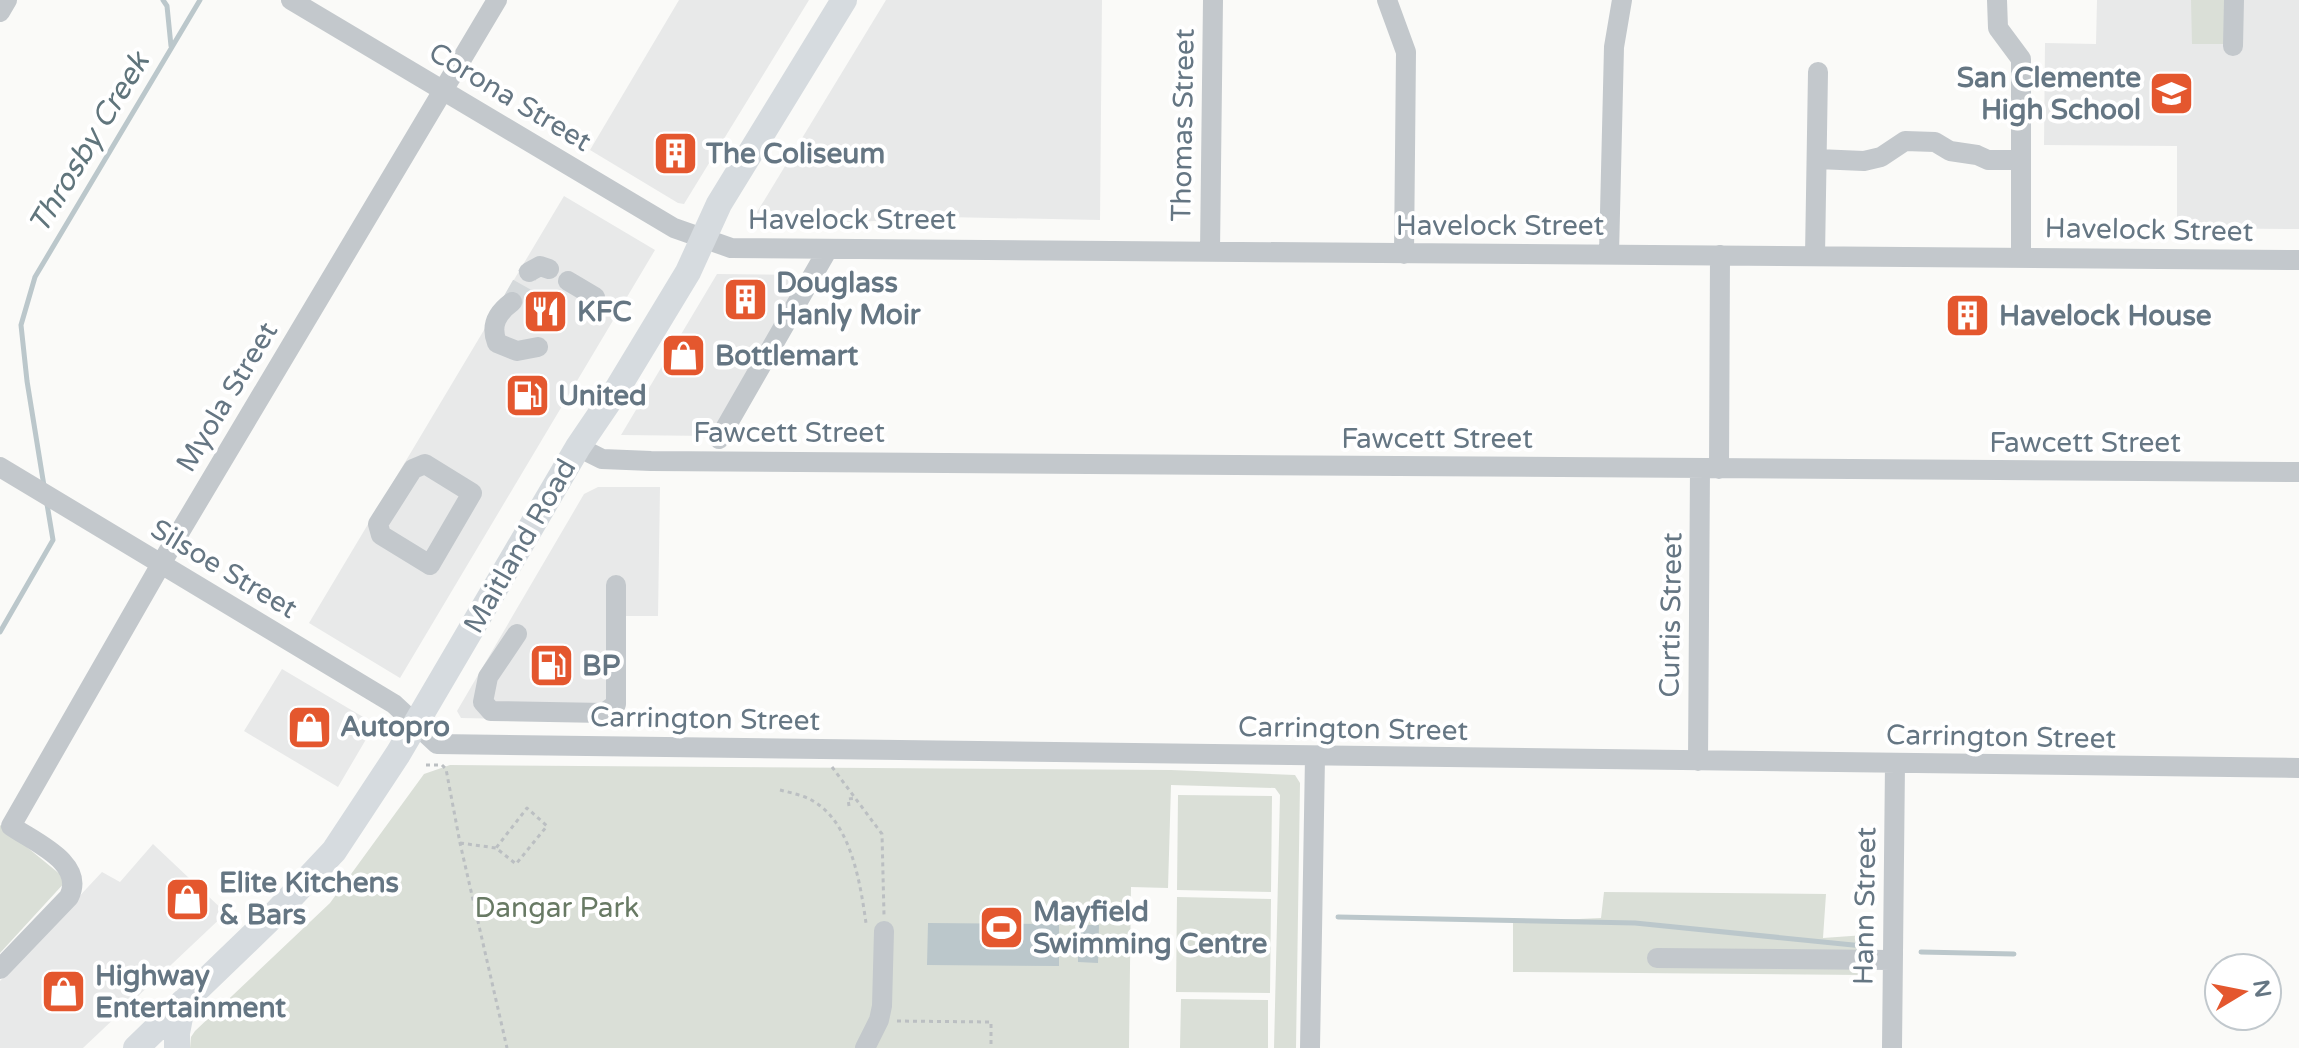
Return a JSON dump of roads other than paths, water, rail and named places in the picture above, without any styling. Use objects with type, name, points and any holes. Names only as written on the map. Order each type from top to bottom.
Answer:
[{"type":"main road","name":"Maitland Road","points":[[136,1048],[282,907],[334,851],[368,803],[578,447],[688,272],[719,204],[844,0]]},
{"type":"main road","points":[[177,1048],[183,1002]]},
{"type":"street","points":[[0,12],[7,0]]},
{"type":"street","name":"Corona Street","points":[[291,0],[674,228],[703,239]]},
{"type":"street","name":"Myola Street","points":[[0,969],[69,897],[73,885],[67,865],[11,826],[161,564],[497,0]]},
{"type":"street","name":"Thomas Street","points":[[1210,251],[1213,0]]},
{"type":"street","points":[[1387,0],[1406,52],[1404,254]]},
{"type":"street","points":[[1609,254],[1614,47],[1622,0]]},
{"type":"street","points":[[1997,0],[1998,28],[2021,59],[2021,256]]},
{"type":"street","points":[[2233,46],[2234,0]]},
{"type":"street","points":[[1815,256],[1818,72]]},
{"type":"street","points":[[1817,159],[1864,161],[1881,157],[1905,141],[1920,141],[1935,142],[1950,151],[1988,160],[2021,160]]},
{"type":"street","name":"Havelock Street","points":[[703,239],[731,248],[2299,260]]},
{"type":"street","points":[[719,439],[828,249]]},
{"type":"street","name":"Curtis Street","points":[[1698,761],[1720,255]]},
{"type":"street","points":[[568,281],[595,297]]},
{"type":"street","points":[[512,302],[494,322],[493,332],[497,343],[517,351],[538,347]]},
{"type":"street","name":"Fawcett Street","points":[[578,447],[602,459],[639,460],[2299,472]]},
{"type":"street","points":[[425,464],[472,493],[430,565],[381,535],[378,524],[413,469],[425,464]]},
{"type":"street","name":"Silsoe Street","points":[[0,467],[394,704],[415,723]]},
{"type":"street","points":[[517,634],[488,677],[483,702],[491,711],[604,713],[616,704],[616,585]]},
{"type":"street","name":"Carrington Street","points":[[415,723],[437,744],[2299,768]]},
{"type":"street","points":[[1310,1048],[1315,757]]},
{"type":"street","name":"Hann Street","points":[[1892,1048],[1895,764]]},
{"type":"street","points":[[865,1048],[879,1020],[882,1006],[884,931]]},
{"type":"street","points":[[1657,958],[1892,960]]},
{"type":"waterway","points":[[163,0],[167,6],[171,46]]},
{"type":"waterway","name":"Throsby Creek","points":[[44,486],[21,325],[35,277],[200,0]]},
{"type":"waterway","name":"Throsby Creek","points":[[0,632],[53,540],[47,504]]},
{"type":"waterway","points":[[1338,917],[1635,923],[1863,946]]},
{"type":"waterway","points":[[1921,952],[2014,954]]},
{"type":"tunnel","points":[[512,302],[529,272]]},
{"type":"place","name":"San Clemente High School","points":[[2172,94]]},
{"type":"place","name":"The Coliseum","points":[[675,154]]},
{"type":"place","name":"Douglass Hanly Moir","points":[[745,299]]},
{"type":"place","name":"KFC","points":[[546,312]]},
{"type":"place","name":"Havelock House","points":[[1968,316]]},
{"type":"place","name":"Bottlemart","points":[[684,356]]},
{"type":"place","name":"United","points":[[527,396]]},
{"type":"place","name":"BP","points":[[551,666]]},
{"type":"place","name":"Autopro","points":[[309,727]]},
{"type":"place","name":"Elite Kitchens & Bars","points":[[188,899]]},
{"type":"place","name":"Mayfield Swimming Centre","points":[[1002,928]]},
{"type":"place","name":"Highway Entertainment","points":[[64,992]]},
{"type":"park label","name":"Dangar Park","points":[[557,908]]}]
